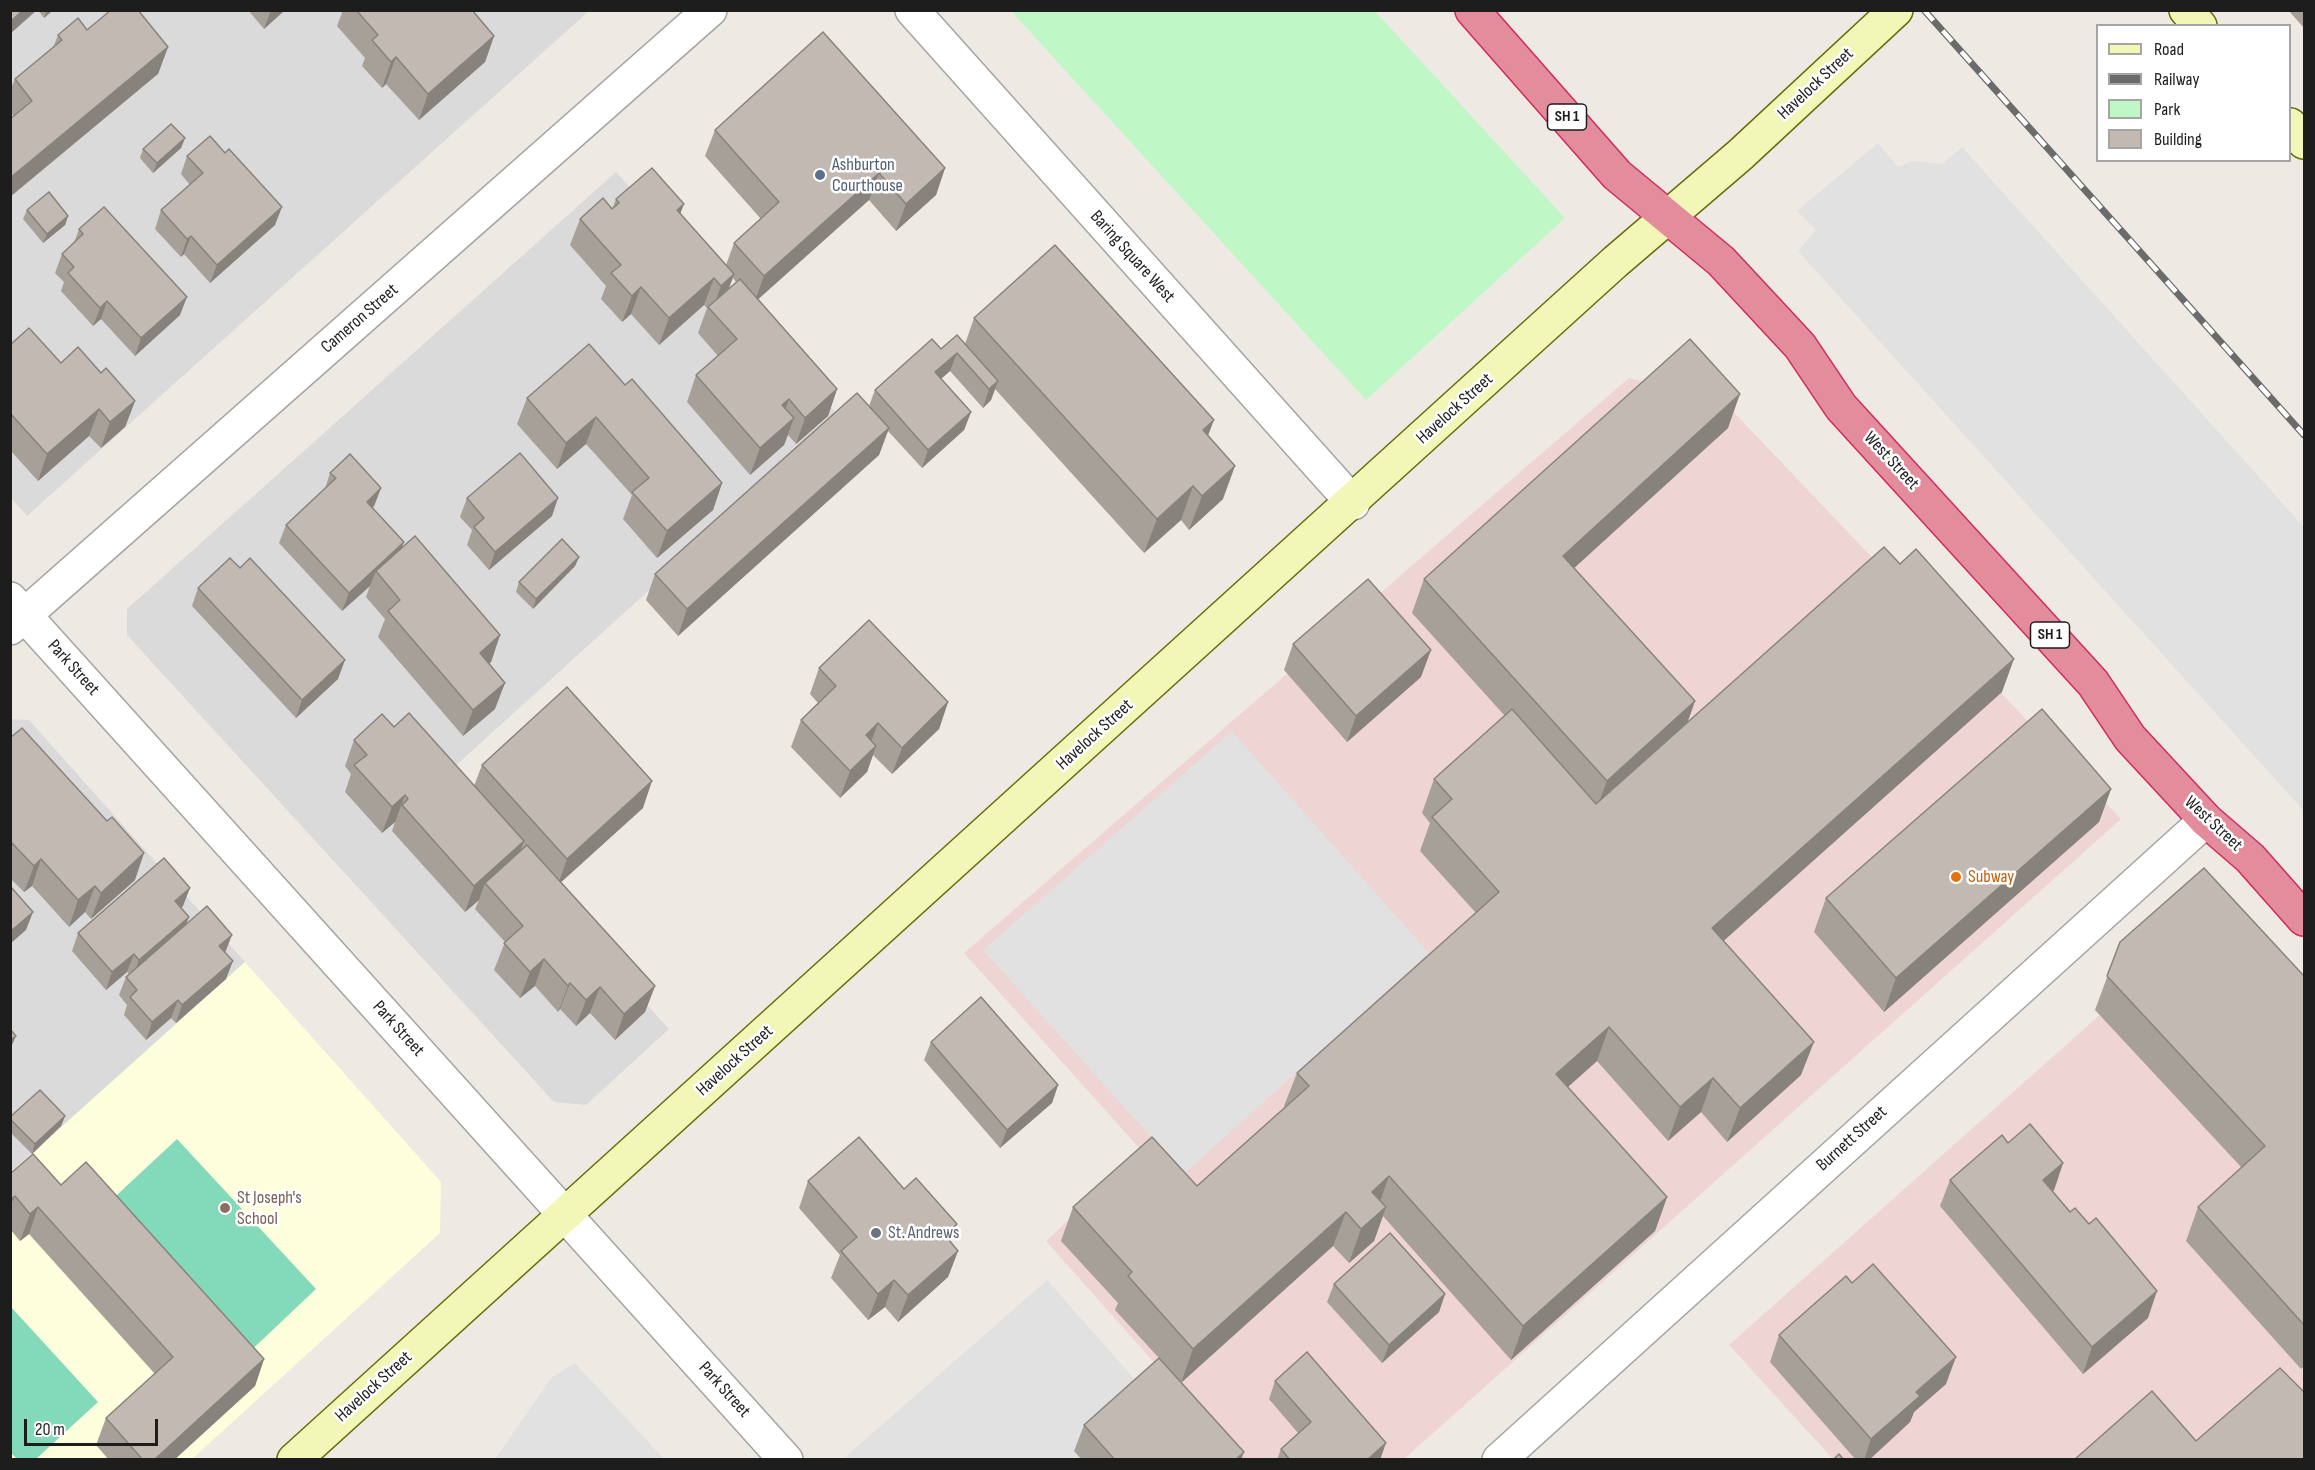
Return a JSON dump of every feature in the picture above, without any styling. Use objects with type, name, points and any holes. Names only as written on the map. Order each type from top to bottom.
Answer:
[{"type":"highway","name":"West Street","points":[[1472,10],[1617,175],[1721,261],[1800,346],[1841,407],[2093,683],[2130,738],[2206,820],[2250,858],[2304,919]]},
{"type":"street","name":"Cameron Street","points":[[15,614],[710,10]]},
{"type":"street","name":"Baring Square West","points":[[912,10],[1353,503]]},
{"type":"street","name":"Havelock Street","points":[[294,1460],[1896,10]]},
{"type":"street","points":[[2186,10],[2198,24]]},
{"type":"street","points":[[2291,127],[2304,142]]},
{"type":"street","name":"Park Street","points":[[15,614],[566,1214],[786,1460]]},
{"type":"street","name":"Burnett Street","points":[[1500,1460],[2206,820]]},
{"type":"shaded area","points":[[11,11],[589,11],[27,516],[11,498]]},
{"type":"shaded area","points":[[1878,143],[1898,167],[1913,161],[1942,164],[1962,147],[2304,527],[2304,811],[1798,251],[1816,230],[1797,211]]},
{"type":"shaded area","points":[[616,172],[840,417],[441,779],[669,1029],[586,1105],[554,1102],[127,635],[127,609]]},
{"type":"shaded area","points":[[1629,378],[1726,404],[2121,819],[1404,1459],[1240,1459],[1046,1241],[1142,1151],[964,953]]},
{"type":"shaded area","points":[[10,719],[29,720],[245,962],[11,1173]]},
{"type":"shaded area","points":[[1232,731],[1429,953],[1184,1174],[983,950]]},
{"type":"shaded area","points":[[2202,924],[2304,1036],[2304,1459],[1833,1459],[1729,1345]]},
{"type":"shaded area","name":"St Joseph's School","points":[[245,962],[441,1182],[440,1233],[192,1459],[11,1459],[10,1173]]},
{"type":"shaded area","points":[[1047,1280],[1152,1399],[1083,1459],[843,1459]]},
{"type":"shaded area","points":[[575,1363],[664,1459],[495,1459],[552,1377]]},
{"type":"green space","points":[[1011,11],[1375,11],[1565,218],[1366,400]]},
{"type":"green space","points":[[177,1139],[316,1289],[242,1359],[103,1208]]},
{"type":"green space","points":[[11,1307],[98,1402],[36,1459],[17,1459],[11,1453]]},
{"type":"building","points":[[10,10],[23,10],[10,22]]},
{"type":"building","points":[[111,10],[138,10],[168,47],[10,178],[10,119],[32,101],[15,79],[62,40],[58,35],[78,18],[87,30]]},
{"type":"building","points":[[356,10],[472,10],[494,36],[428,94],[396,57],[391,62],[372,40],[378,35]]},
{"type":"building","name":"Ashburton Courthouse","points":[[823,32],[945,168],[906,204],[879,173],[764,276],[734,243],[779,202],[715,130]]},
{"type":"building","points":[[171,124],[185,138],[157,163],[143,149]]},
{"type":"building","points":[[210,136],[225,153],[229,149],[282,207],[217,265],[191,236],[187,239],[161,210],[203,173],[187,156]]},
{"type":"building","points":[[652,168],[684,204],[677,210],[734,274],[721,286],[714,278],[669,318],[641,287],[632,296],[611,273],[621,265],[580,219],[603,198],[612,209],[619,203],[616,199]]},
{"type":"building","points":[[49,192],[68,216],[47,234],[27,210]]},
{"type":"building","points":[[104,207],[187,297],[141,338],[107,301],[100,308],[68,273],[74,267],[62,254],[83,234],[79,229]]},
{"type":"building","points":[[1055,245],[1214,420],[1203,430],[1235,466],[1202,496],[1193,486],[1157,519],[974,318]]},
{"type":"building","points":[[740,279],[837,389],[805,418],[789,399],[782,405],[794,418],[760,448],[696,375],[737,339],[708,307]]},
{"type":"building","points":[[29,328],[61,363],[78,347],[101,373],[106,368],[135,401],[110,422],[99,409],[47,454],[10,413],[10,345]]},
{"type":"building","points":[[957,335],[998,381],[989,389],[957,353],[935,372],[971,412],[928,450],[875,390],[932,339],[941,349]]},
{"type":"building","points":[[1690,339],[1740,394],[1563,556],[1695,701],[1607,781],[1424,579]]},
{"type":"building","points":[[589,344],[625,385],[632,379],[722,483],[667,531],[632,492],[649,478],[596,417],[566,443],[527,398]]},
{"type":"building","points":[[857,393],[889,428],[687,609],[655,574]]},
{"type":"building","points":[[520,453],[558,498],[495,552],[474,527],[484,518],[467,498]]},
{"type":"building","points":[[350,454],[381,488],[367,502],[404,542],[349,593],[286,525],[336,478],[330,473]]},
{"type":"building","points":[[415,536],[500,635],[480,653],[505,683],[473,710],[388,611],[400,600],[376,571]]},
{"type":"building","points":[[562,539],[579,557],[536,599],[519,582]]},
{"type":"building","points":[[1884,547],[1900,564],[1916,549],[2014,659],[1712,928],[1814,1042],[1740,1108],[1713,1078],[1680,1107],[1609,1027],[1556,1074],[1667,1197],[1523,1326],[1389,1176],[1372,1192],[1386,1207],[1361,1229],[1346,1212],[1193,1349],[1128,1276],[1132,1272],[1073,1207],[1152,1137],[1197,1186],[1309,1086],[1297,1073],[1499,892],[1432,817],[1452,799],[1434,779],[1512,709],[1596,804]]},
{"type":"building","points":[[230,558],[240,568],[250,558],[345,660],[302,700],[198,588]]},
{"type":"building","points":[[1368,579],[1431,650],[1356,716],[1293,644]]},
{"type":"building","points":[[869,620],[948,702],[902,748],[878,723],[866,735],[876,746],[850,771],[801,720],[836,686],[819,668]]},
{"type":"building","points":[[567,687],[652,781],[567,859],[482,765]]},
{"type":"building","name":"Subway","points":[[2042,709],[2111,789],[1896,978],[1826,898]]},
{"type":"building","points":[[409,713],[524,841],[474,886],[402,805],[408,799],[405,795],[392,807],[354,765],[367,755],[354,740],[382,714],[394,727]]},
{"type":"building","points":[[22,728],[107,821],[112,817],[144,853],[101,893],[95,886],[78,900],[41,859],[34,866],[10,841],[10,738]]},
{"type":"building","points":[[527,845],[655,986],[624,1014],[600,987],[586,1000],[570,983],[568,986],[544,959],[530,972],[504,943],[523,926],[485,883]]},
{"type":"building","points":[[164,858],[190,888],[175,901],[189,917],[139,960],[134,954],[112,972],[78,933]]},
{"type":"building","points":[[2204,868],[2304,976],[2304,1325],[2198,1207],[2265,1146],[2107,976],[2120,942]]},
{"type":"building","points":[[10,886],[33,912],[10,932]]},
{"type":"building","points":[[207,906],[232,935],[219,946],[233,961],[182,1005],[178,1000],[152,1022],[130,997],[137,990],[126,977]]},
{"type":"building","points":[[981,997],[1058,1085],[1007,1130],[931,1042]]},
{"type":"building","points":[[10,1029],[16,1036],[10,1040]]},
{"type":"building","points":[[40,1090],[65,1116],[35,1144],[10,1117]]},
{"type":"building","points":[[2030,1124],[2063,1163],[2043,1180],[2070,1212],[2075,1208],[2089,1224],[2096,1218],[2157,1291],[2092,1347],[1950,1180],[2002,1135],[2008,1143]]},
{"type":"building","name":"St. Andrews","points":[[859,1137],[904,1189],[916,1178],[957,1224],[945,1235],[958,1251],[908,1295],[894,1280],[878,1294],[841,1251],[857,1237],[808,1181]]},
{"type":"building","points":[[33,1154],[61,1185],[86,1162],[264,1359],[154,1460],[143,1460],[106,1418],[173,1357],[38,1207],[30,1214],[15,1196],[10,1200],[10,1174]]},
{"type":"building","points":[[1390,1233],[1445,1294],[1389,1345],[1334,1284]]},
{"type":"building","points":[[1873,1264],[1956,1357],[1916,1392],[1920,1396],[1871,1439],[1779,1335],[1846,1276],[1852,1283]]},
{"type":"building","points":[[1307,1352],[1386,1443],[1367,1460],[1290,1460],[1281,1449],[1311,1422],[1275,1381]]},
{"type":"building","points":[[1159,1358],[1244,1452],[1235,1460],[1115,1460],[1084,1425]]},
{"type":"building","points":[[2280,1368],[2304,1392],[2304,1460],[2074,1460],[2152,1391],[2196,1441]]},
{"type":"building","points":[[1839,1454],[1844,1460],[1833,1460]]},
{"type":"railway","points":[[1924,10],[2304,435]]},
{"type":"place","name":"Ashburton Courthouse","points":[[820,175]]},
{"type":"place","name":"Subway","points":[[1956,877]]},
{"type":"place","name":"St Joseph's School","points":[[225,1208]]},
{"type":"place","name":"St. Andrews","points":[[876,1233]]}]
